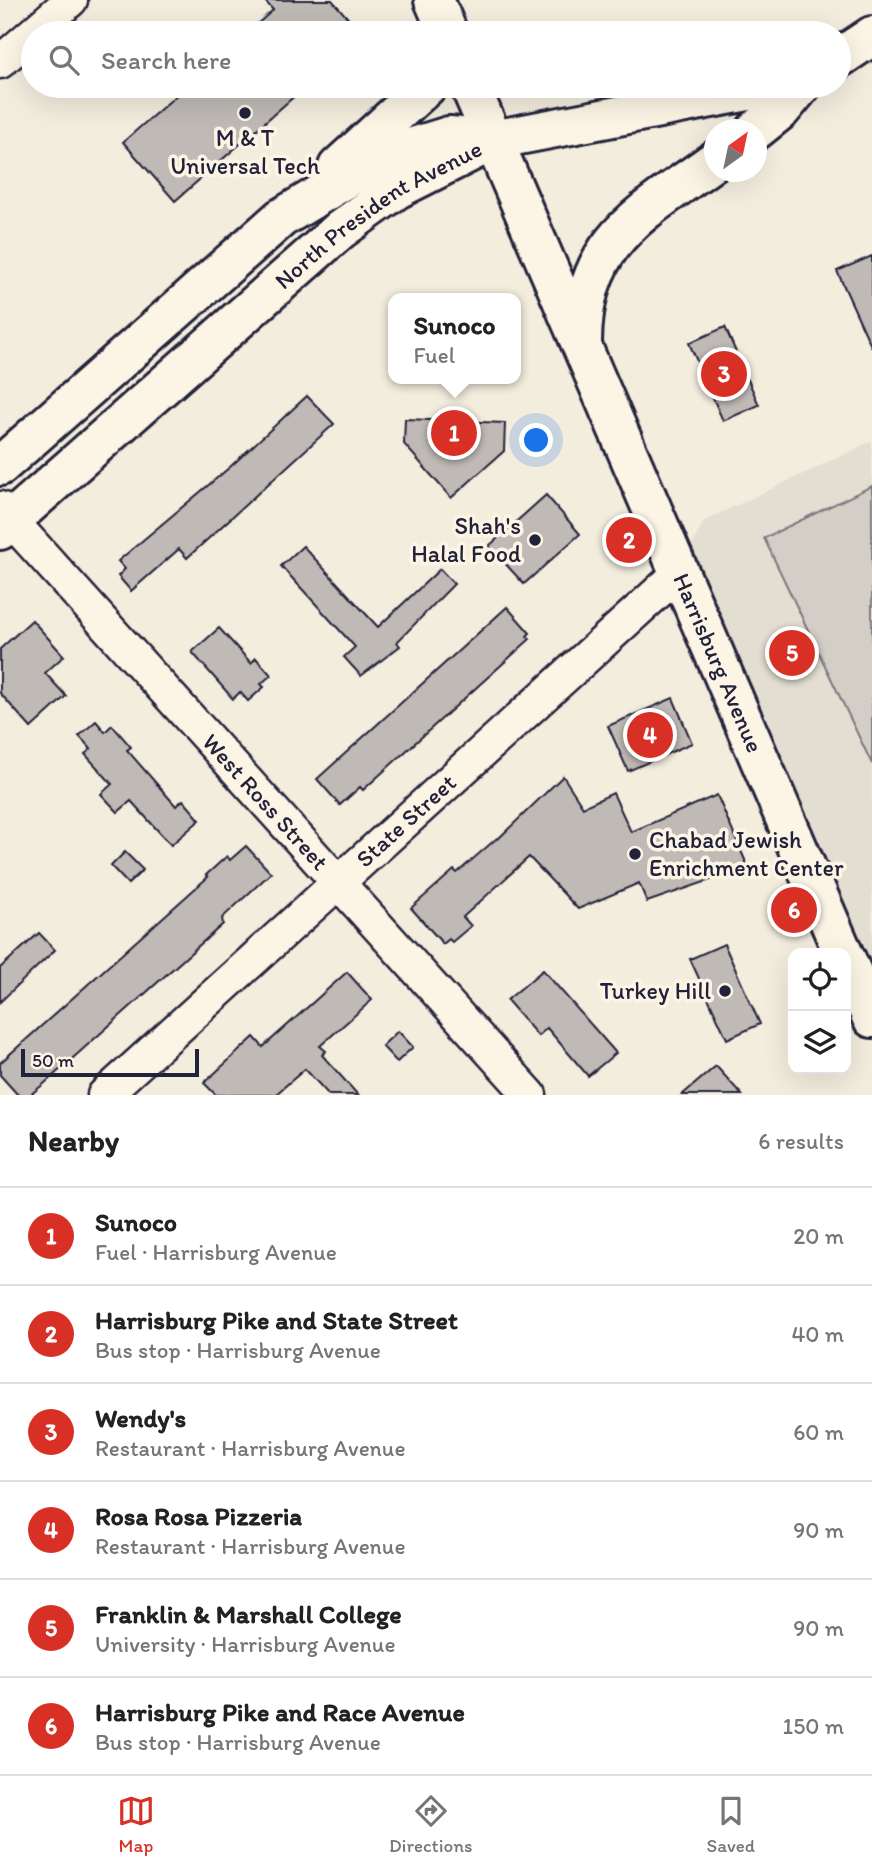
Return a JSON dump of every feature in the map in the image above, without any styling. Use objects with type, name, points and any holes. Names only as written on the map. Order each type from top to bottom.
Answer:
[{"type":"main road","points":[[433,0],[443,21]]},
{"type":"main road","points":[[851,50],[872,36]]},
{"type":"main road","points":[[281,218],[414,98]]},
{"type":"main road","name":"Harrisburg Avenue","points":[[475,98],[841,948]]},
{"type":"main road","points":[[493,140],[712,98]]},
{"type":"main road","points":[[767,122],[792,98]]},
{"type":"main road","name":"North President Avenue","points":[[0,466],[281,218],[349,177],[404,150],[449,136],[493,140]]},
{"type":"main road","name":"North President Avenue","points":[[4,520],[349,223],[397,189],[493,140]]},
{"type":"main road","points":[[582,348],[584,296],[590,278],[609,246],[637,217],[704,168]]},
{"type":"main road","points":[[851,970],[872,1018]]},
{"type":"street","points":[[47,21],[71,0]]},
{"type":"street","points":[[0,62],[21,44]]},
{"type":"street","name":"West Ross Street","points":[[4,520],[338,882],[530,1095]]},
{"type":"street","name":"State Street","points":[[104,1095],[678,574]]},
{"type":"shaded area","points":[[872,441],[872,1018],[851,970],[851,948],[841,948],[678,574],[704,521]]},
{"type":"shaded area","points":[[872,486],[872,764],[764,538]]},
{"type":"building","points":[[264,0],[332,0],[350,21],[261,21],[273,10]]},
{"type":"building","points":[[173,98],[292,98],[175,201],[123,142]]},
{"type":"building","points":[[872,256],[872,348],[837,271]]},
{"type":"building","points":[[725,327],[759,405],[723,421],[689,343]]},
{"type":"building","points":[[307,396],[334,424],[187,558],[179,549],[131,591],[118,576],[125,569],[118,561],[230,467]]},
{"type":"building","points":[[405,419],[505,423],[504,451],[451,498],[404,444]]},
{"type":"building","name":"Shah's Halal Food","points":[[546,495],[580,534],[524,584],[489,546]]},
{"type":"building","points":[[303,546],[378,627],[440,569],[454,584],[397,642],[400,646],[361,676],[344,657],[355,647],[281,566]]},
{"type":"building","points":[[507,607],[530,633],[527,636],[530,639],[363,790],[360,787],[340,805],[317,779]]},
{"type":"building","points":[[32,620],[64,656],[45,673],[66,696],[31,728],[0,693],[0,649]]},
{"type":"building","points":[[219,628],[251,663],[256,658],[271,675],[261,684],[264,687],[248,701],[240,692],[233,699],[192,652]]},
{"type":"building","points":[[673,698],[692,743],[628,771],[608,726]]},
{"type":"building","points":[[96,721],[105,732],[112,725],[131,747],[127,750],[176,806],[183,800],[200,820],[171,845],[131,801],[118,812],[101,794],[112,784],[85,754],[91,749],[79,736]]},
{"type":"building","name":"Chabad Jewish Enrichment Center","points":[[563,776],[583,807],[613,793],[631,832],[717,795],[748,867],[647,902],[639,883],[578,909],[529,857],[463,917],[471,926],[452,942],[449,939],[443,944],[411,908],[454,870],[457,873],[498,839]]},
{"type":"building","points":[[246,846],[271,873],[222,918],[223,924],[45,1083],[30,1095],[18,1095],[0,1075],[0,1063],[208,877],[206,875],[227,856],[230,860]]},
{"type":"building","points":[[125,852],[143,870],[128,884],[111,866]]},
{"type":"building","points":[[39,933],[55,950],[0,1002],[0,968]]},
{"type":"building","name":"Turkey Hill","points":[[724,944],[760,1024],[727,1039],[690,959]]},
{"type":"building","points":[[543,970],[616,1053],[588,1076],[547,1028],[538,1036],[507,1000]]},
{"type":"building","points":[[347,972],[372,1000],[320,1046],[326,1051],[322,1055],[358,1095],[329,1095],[305,1069],[275,1095],[216,1095],[204,1083],[254,1037],[263,1047]]},
{"type":"building","points":[[398,1031],[413,1047],[397,1062],[382,1046]]},
{"type":"building","points":[[716,1066],[742,1095],[682,1095]]},
{"type":"place","name":"M & T Universal Tech","points":[[245,113]]},
{"type":"place","name":"Wendy's","points":[[724,374]]},
{"type":"place","name":"Sunoco","points":[[454,433]]},
{"type":"place","name":"Shah's Halal Food","points":[[535,540]]},
{"type":"place","name":"Harrisburg Pike and State Street","points":[[629,540]]},
{"type":"place","name":"Franklin & Marshall College","points":[[792,653]]},
{"type":"place","name":"Rosa Rosa Pizzeria","points":[[650,735]]},
{"type":"place","name":"Chabad Jewish Enrichment Center","points":[[635,854]]},
{"type":"place","name":"Harrisburg Pike and Race Avenue","points":[[794,910]]},
{"type":"place","name":"Turkey Hill","points":[[725,991]]}]
